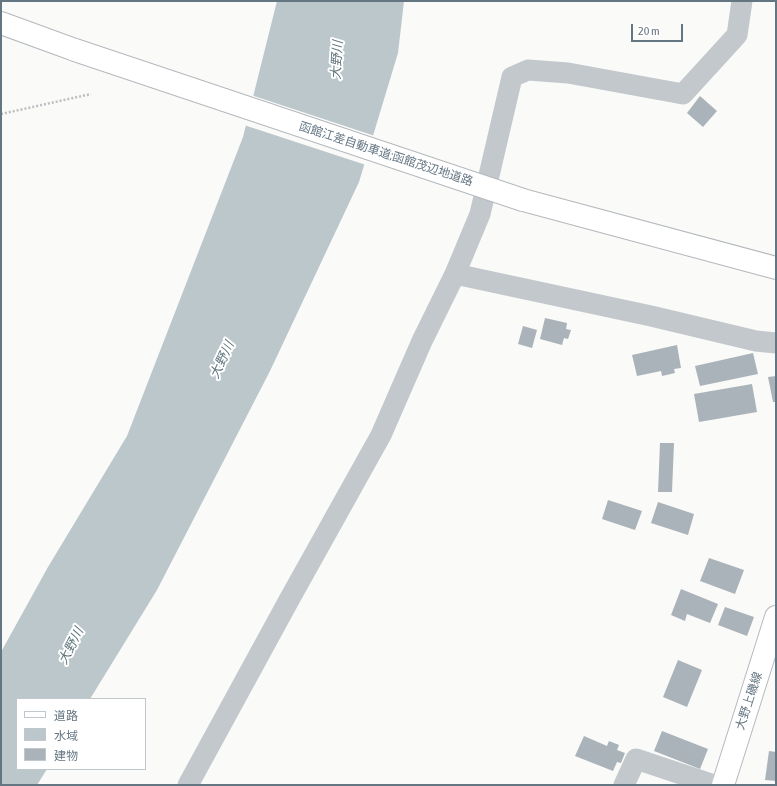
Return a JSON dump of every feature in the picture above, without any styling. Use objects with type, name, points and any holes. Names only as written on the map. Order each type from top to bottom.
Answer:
[{"type":"main road","name":"函館江差自動車道;函館茂辺地道路","points":[[1,23],[75,50],[523,200],[776,268]]},
{"type":"main road","name":"大野上磯線","points":[[722,785],[776,617]]},
{"type":"lane","points":[[188,785],[381,435],[422,340],[455,274],[480,214],[512,77],[528,70],[568,73],[683,94],[737,35],[742,1]]},
{"type":"lane","points":[[455,274],[651,316],[756,341],[776,343]]},
{"type":"lane","points":[[624,785],[636,759],[714,785]]},
{"type":"path","points":[[1,114],[91,94]]},
{"type":"water","name":"大野川","points":[[277,1],[404,1],[398,53],[359,182],[270,371],[157,590],[91,698],[16,698],[16,770],[46,770],[37,785],[1,785],[1,652],[48,567],[127,436],[243,137]]},
{"type":"pier","points":[[251,95],[375,136],[366,165],[244,125]]},
{"type":"building","points":[[700,96],[717,111],[703,127],[687,113]]},
{"type":"building","points":[[545,318],[567,323],[566,329],[571,330],[568,339],[564,338],[562,345],[540,339]]},
{"type":"building","points":[[523,326],[537,330],[532,348],[518,344]]},
{"type":"building","points":[[677,345],[681,368],[674,369],[675,373],[662,376],[661,371],[637,376],[632,355]]},
{"type":"building","points":[[753,353],[758,374],[700,386],[695,366]]},
{"type":"building","points":[[776,376],[776,402],[773,402],[768,377]]},
{"type":"building","points":[[752,384],[757,412],[699,422],[694,394]]},
{"type":"building","points":[[660,443],[674,443],[672,492],[658,492]]},
{"type":"building","points":[[608,500],[642,511],[635,530],[602,519]]},
{"type":"building","points":[[658,502],[694,514],[688,535],[651,523]]},
{"type":"building","points":[[709,558],[744,570],[735,594],[700,581]]},
{"type":"building","points":[[681,589],[718,604],[710,623],[687,614],[685,621],[671,615]]},
{"type":"building","points":[[725,607],[754,617],[747,636],[718,625]]},
{"type":"building","points":[[678,660],[702,670],[687,707],[663,697]]},
{"type":"building","points":[[662,731],[708,749],[700,769],[654,751]]},
{"type":"building","points":[[584,736],[607,746],[609,741],[619,745],[617,750],[625,753],[621,763],[617,762],[613,771],[575,756]]},
{"type":"building","points":[[769,751],[776,752],[776,781],[765,780]]}]
